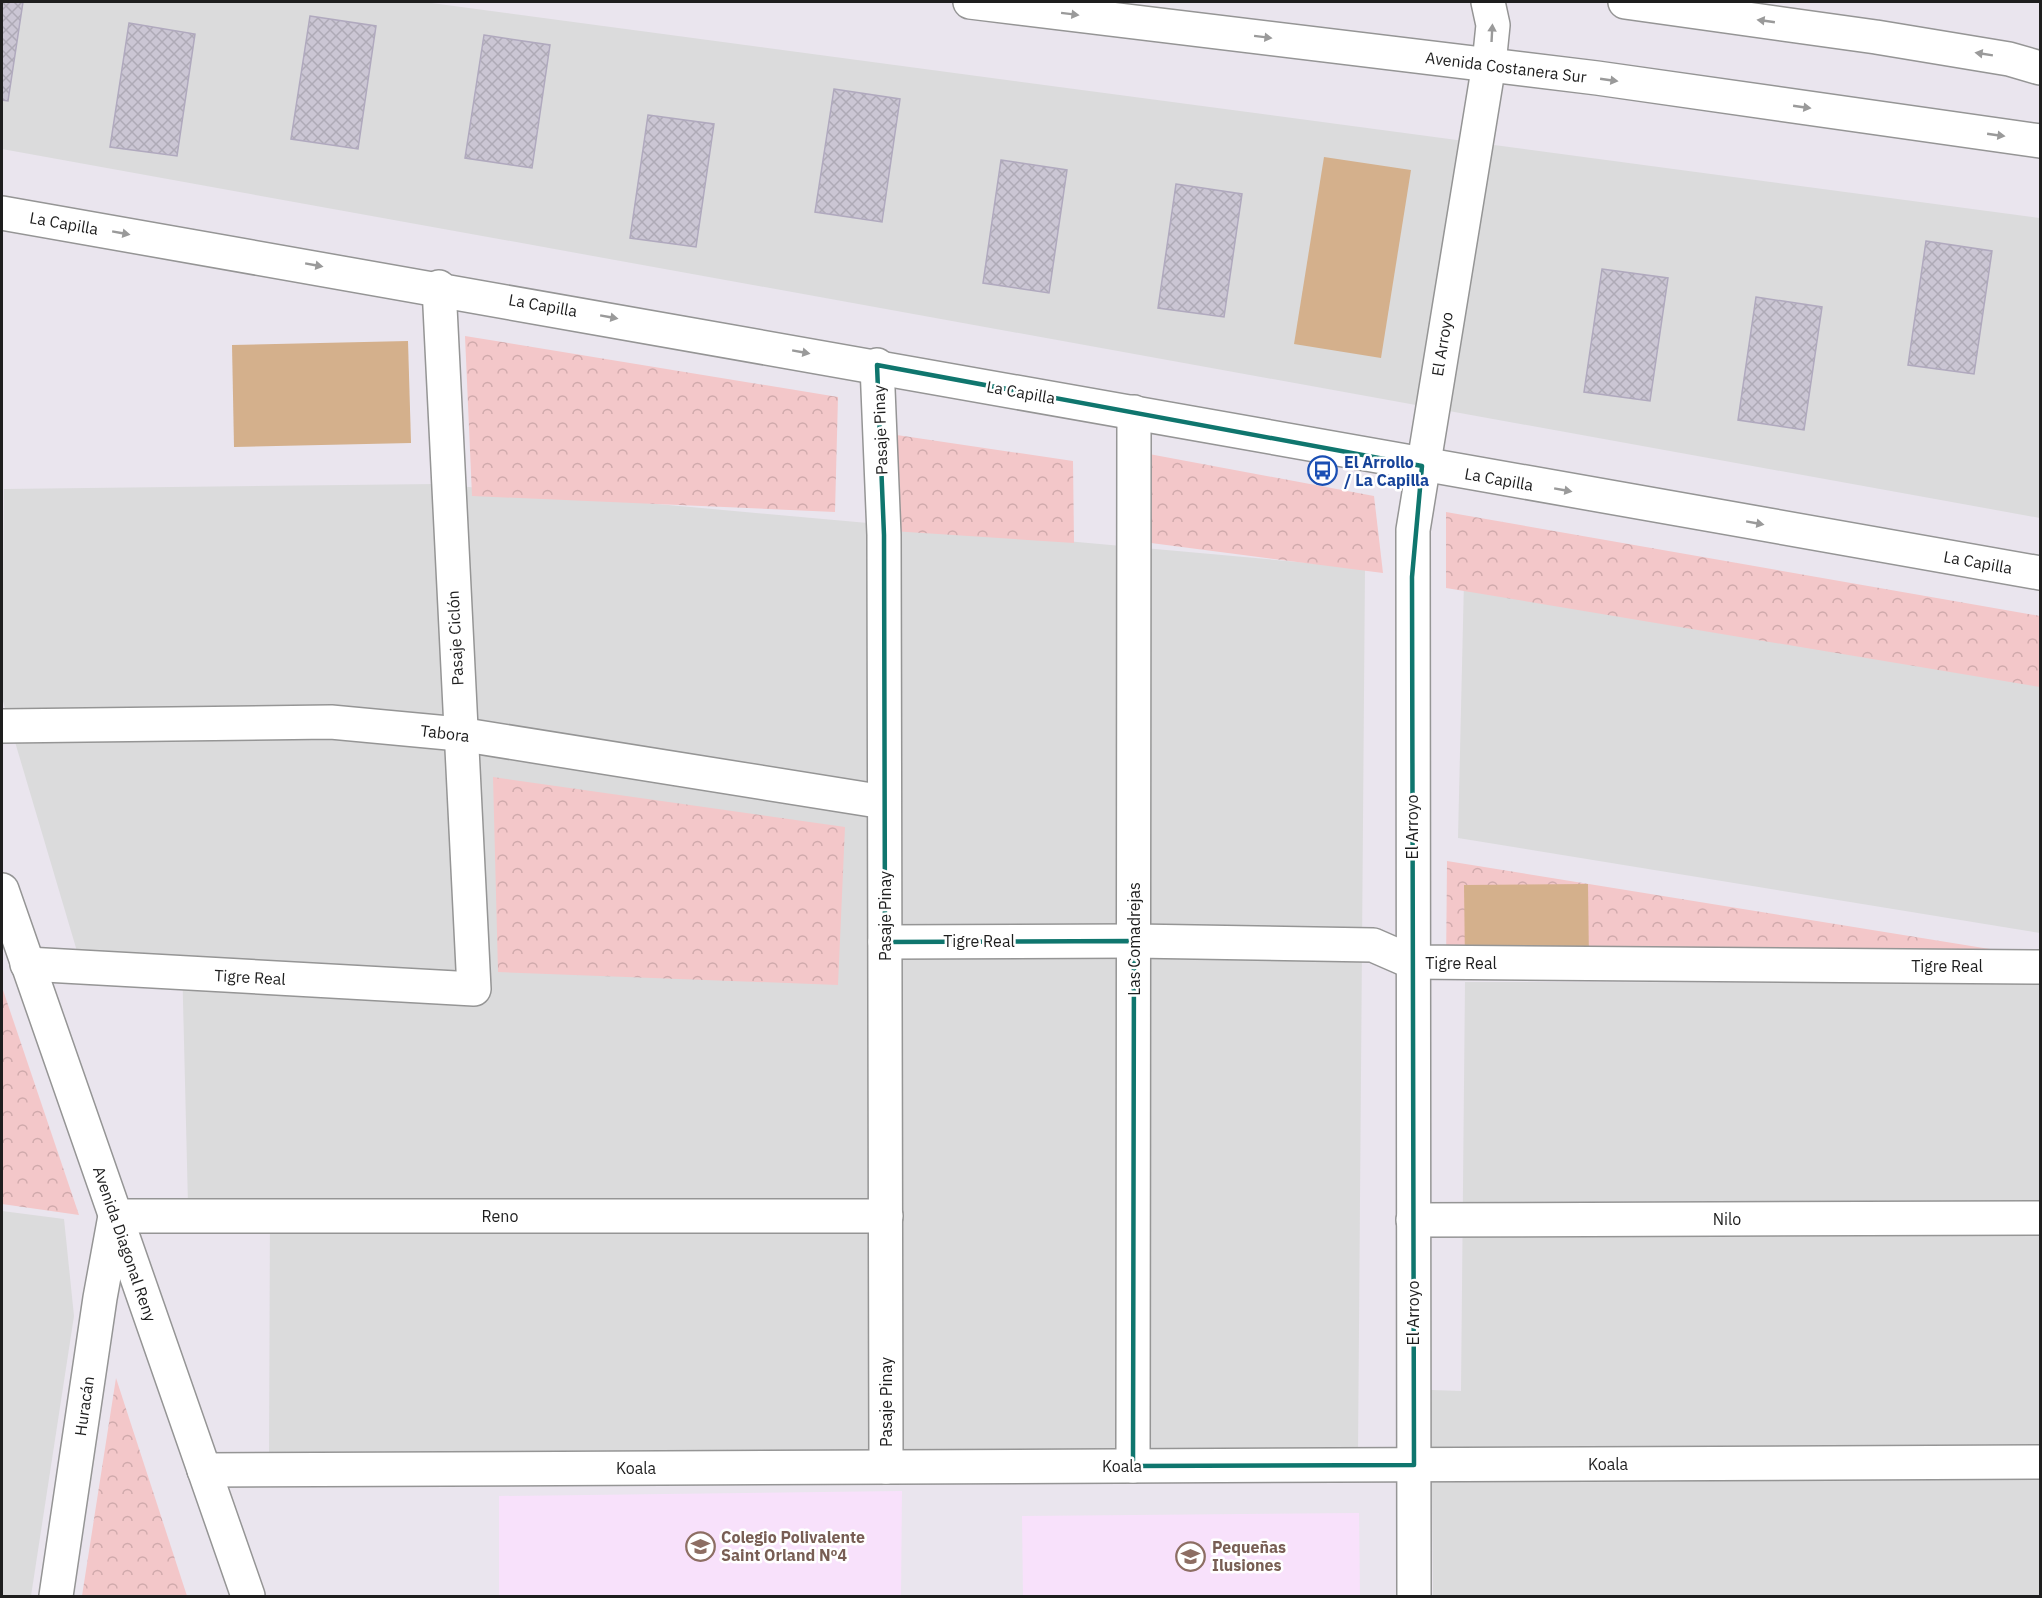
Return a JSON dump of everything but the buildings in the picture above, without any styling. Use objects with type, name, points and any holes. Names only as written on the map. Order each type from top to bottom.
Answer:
[{"type":"street","name":"Avenida Costanera Sur","points":[[970,2],[1489,64],[2040,141]]},
{"type":"street","name":"El Arroyo","points":[[1414,1596],[1413,530],[1489,64],[1493,25],[1488,2]]},
{"type":"street","points":[[1625,2],[1876,36],[2009,59],[2040,68]]},
{"type":"street","name":"La Capilla","points":[[2,213],[439,287],[1422,466],[2040,573]]},
{"type":"street","name":"Pasaje Ciclón","points":[[439,287],[459,734],[474,989]]},
{"type":"street","name":"Pasaje Pinay","points":[[877,365],[884,535],[886,1467]]},
{"type":"street","name":"Las Comadrejas","points":[[1133,1466],[1134,412]]},
{"type":"street","name":"Tabora","points":[[2,726],[331,722],[459,734],[884,802]]},
{"type":"street","name":"Avenida Diagonal Reny","points":[[2,891],[248,1596]]},
{"type":"street","name":"Tigre Real","points":[[885,942],[1134,941],[1373,945],[1412,962],[2040,967]]},
{"type":"street","name":"Tigre Real","points":[[27,964],[474,989]]},
{"type":"street","name":"Reno","points":[[115,1216],[886,1216]]},
{"type":"street","name":"Huracán","points":[[56,1596],[100,1298],[115,1216]]},
{"type":"street","name":"Nilo","points":[[1413,1221],[2040,1218]]},
{"type":"street","name":"Koala","points":[[204,1470],[2040,1462]]},
{"type":"highlighted area","points":[[877,365],[1422,466],[1412,577],[1414,1465],[1133,1466],[1134,941],[885,942],[884,535]]},
{"type":"shaded area","points":[[2,2],[424,2],[2040,218],[2040,518],[2,149]]},
{"type":"shaded area","points":[[1324,157],[1411,170],[1381,358],[1294,344]]},
{"type":"shaded area","points":[[408,341],[411,443],[234,447],[232,345]]},
{"type":"shaded area","points":[[436,484],[1365,568],[1358,1454],[269,1453],[270,1204],[188,1205],[182,960],[79,958],[2,698],[4,489]]},
{"type":"shaded area","points":[[1464,580],[2040,673],[2040,933],[1458,838]]},
{"type":"shaded area","points":[[1588,884],[1589,962],[1465,963],[1464,885]]},
{"type":"shaded area","points":[[1465,982],[2040,983],[2040,1596],[1433,1596],[1431,1390],[1461,1391]]},
{"type":"shaded area","points":[[2,1211],[64,1219],[74,1316],[31,1596],[2,1596]]},
{"type":"shaded area","name":"Colegio Polivalente Saint Orland Nº4","points":[[902,1491],[901,1596],[499,1596],[499,1496]]},
{"type":"shaded area","name":"Pequeñas Ilusiones","points":[[1359,1513],[1360,1596],[1023,1596],[1022,1516]]},
{"type":"green space","points":[[465,336],[838,397],[835,512],[472,496]]},
{"type":"green space","points":[[890,434],[1073,461],[1074,543],[892,531]]},
{"type":"green space","points":[[1149,454],[1374,496],[1383,573],[1151,543]]},
{"type":"green space","points":[[1446,512],[2040,616],[2040,687],[1446,588]]},
{"type":"green space","points":[[493,777],[845,827],[838,985],[498,972]]},
{"type":"green space","points":[[1447,861],[2033,956],[1446,970]]},
{"type":"green space","points":[[2,987],[79,1215],[2,1204]]},
{"type":"green space","points":[[116,1378],[187,1596],[82,1596]]},
{"type":"place","name":"El Arrollo / La Capilla","points":[[1323,471]]},
{"type":"place","name":"Colegio Polivalente Saint Orland Nº4","points":[[700,1546]]},
{"type":"place","name":"Pequeñas Ilusiones","points":[[1191,1556]]}]
